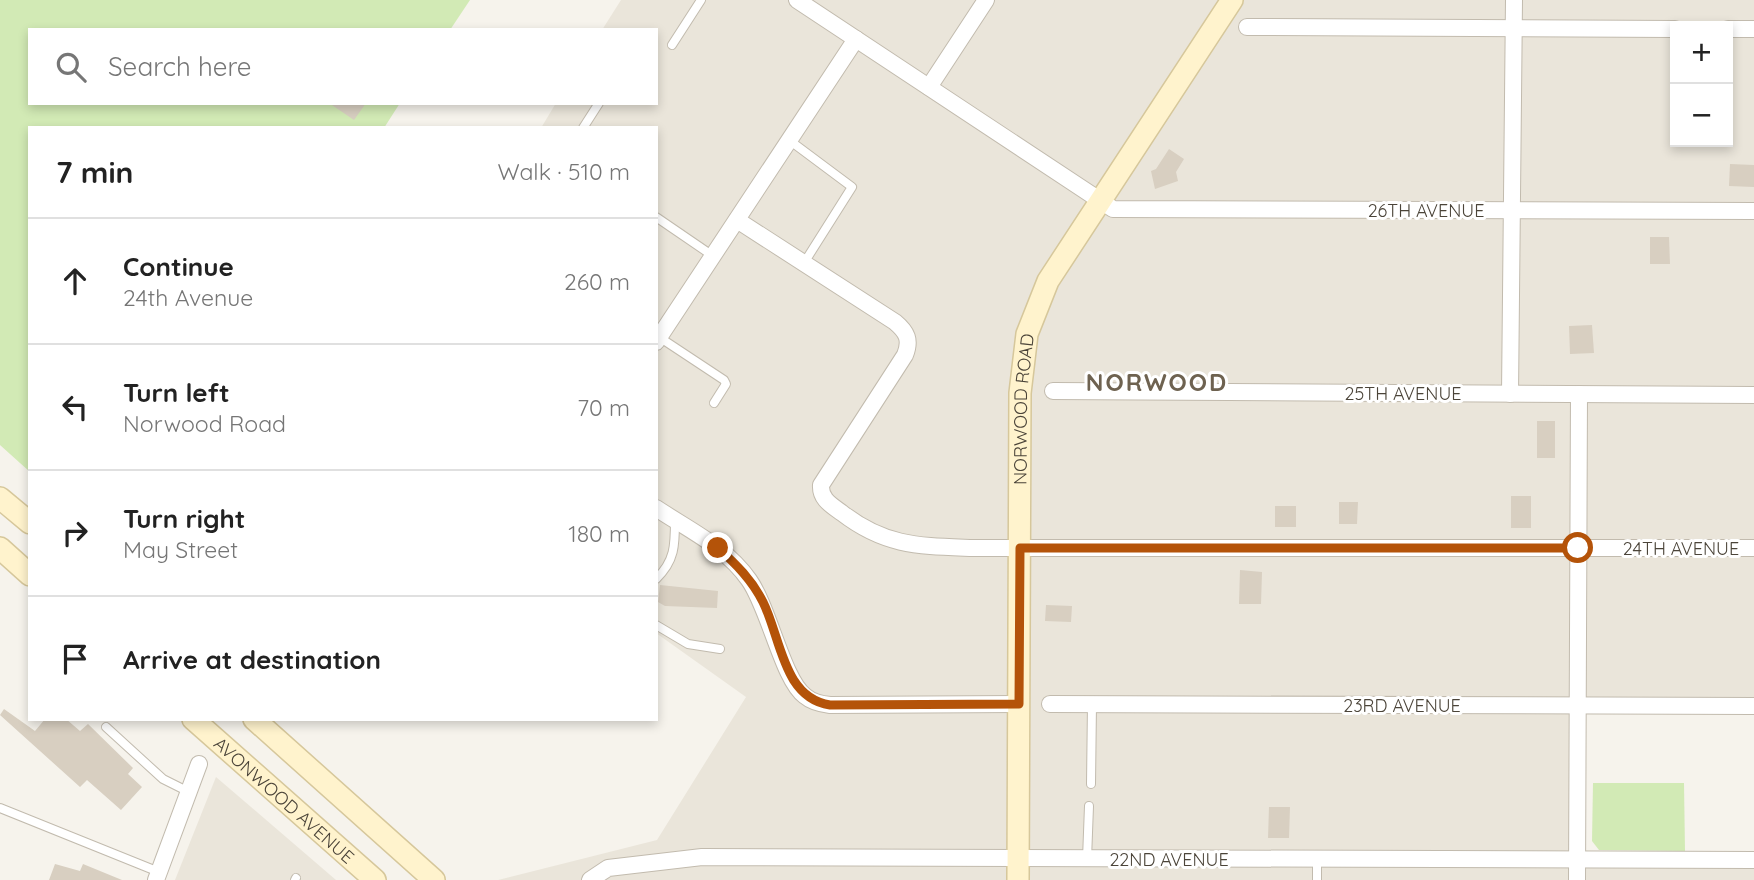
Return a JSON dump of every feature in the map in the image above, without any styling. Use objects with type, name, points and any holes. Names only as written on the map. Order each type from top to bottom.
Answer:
[{"type":"street","name":"26TH AVENUE","points":[[797,0],[1113,209],[1754,211]]},
{"type":"street","points":[[929,87],[986,0]]},
{"type":"street","name":"NORWOOD ROAD","points":[[1018,870],[1020,393],[1025,341],[1048,281],[1232,0]]},
{"type":"street","points":[[1510,394],[1514,0]]},
{"type":"street","points":[[1247,27],[1670,29]]},
{"type":"street","points":[[1733,29],[1754,29]]},
{"type":"street","points":[[658,340],[856,38]]},
{"type":"street","points":[[737,220],[804,262]]},
{"type":"street","name":"24TH AVENUE","points":[[804,262],[895,322],[909,339],[905,355],[821,485],[823,498],[868,532],[894,543],[1020,548],[1754,548]]},
{"type":"street","name":"25TH AVENUE","points":[[1053,391],[1754,395]]},
{"type":"street","points":[[1577,880],[1579,394]]},
{"type":"street","points":[[0,498],[28,521]]},
{"type":"street","points":[[658,509],[718,548],[750,581],[763,603],[794,684],[812,701],[830,705],[1019,704]]},
{"type":"street","points":[[0,548],[28,573]]},
{"type":"street","name":"23RD AVENUE","points":[[1050,704],[1754,706]]},
{"type":"street","name":"AVONWOOD AVENUE","points":[[195,721],[375,880]]},
{"type":"street","points":[[256,721],[434,880]]},
{"type":"street","points":[[158,876],[191,793],[199,764]]},
{"type":"street","name":"22ND AVENUE","points":[[590,880],[608,868],[702,857],[1018,870],[1087,859],[1754,860]]},
{"type":"lane","points":[[671,45],[701,0]]},
{"type":"lane","points":[[584,126],[598,105]]},
{"type":"lane","points":[[789,140],[852,187],[804,262]]},
{"type":"lane","points":[[658,218],[713,256]]},
{"type":"lane","points":[[658,340],[724,380],[726,384],[714,402]]},
{"type":"lane","points":[[658,577],[670,566],[673,557],[675,520]]},
{"type":"lane","points":[[658,626],[688,644],[720,649]]},
{"type":"lane","points":[[1091,704],[1091,785]]},
{"type":"lane","points":[[106,727],[163,779],[191,793]]},
{"type":"lane","points":[[1087,859],[1089,806]]},
{"type":"lane","points":[[0,808],[158,876]]},
{"type":"lane","points":[[1317,859],[1317,880]]},
{"type":"shaded area","points":[[621,0],[1754,0],[1754,705],[1580,705],[1578,859],[1754,862],[1754,880],[498,880],[657,840],[746,697],[658,634],[658,126],[542,126],[555,105],[658,105],[658,28],[603,28]]},
{"type":"shaded area","points":[[216,777],[336,880],[175,880]]},
{"type":"green space","points":[[0,0],[470,0],[451,28],[28,28],[28,105],[399,105],[385,126],[28,126],[28,470],[0,445]]},
{"type":"green space","points":[[1593,783],[1684,783],[1685,851],[1599,850],[1592,841]]},
{"type":"building","points":[[332,105],[365,105],[354,120]]},
{"type":"building","points":[[1169,149],[1184,159],[1176,172],[1178,181],[1155,189],[1151,171],[1156,169]]},
{"type":"building","points":[[1730,164],[1754,165],[1754,187],[1729,186]]},
{"type":"building","points":[[1650,237],[1669,237],[1670,264],[1650,264]]},
{"type":"building","points":[[1592,325],[1594,353],[1570,354],[1569,326]]},
{"type":"building","points":[[1537,421],[1555,421],[1555,458],[1537,458]]},
{"type":"building","points":[[1511,496],[1531,496],[1531,528],[1511,528]]},
{"type":"building","points":[[1339,502],[1358,502],[1357,524],[1339,524]]},
{"type":"building","points":[[1275,506],[1296,506],[1296,527],[1275,527]]},
{"type":"building","points":[[1240,570],[1262,572],[1261,604],[1239,604]]},
{"type":"building","points":[[660,585],[718,591],[717,608],[665,606],[658,602]]},
{"type":"building","points":[[1046,605],[1072,606],[1071,622],[1045,621]]},
{"type":"building","points":[[4,709],[35,731],[43,721],[68,721],[80,731],[88,724],[133,768],[128,774],[142,787],[121,810],[87,780],[80,787],[0,715]]},
{"type":"building","points":[[1269,807],[1290,807],[1289,838],[1268,838]]},
{"type":"building","points":[[55,864],[80,871],[83,864],[122,880],[49,880]]},
{"type":"district","name":"NORWOOD","points":[[1157,382]]},
{"type":"route","points":[[718,548],[750,581],[763,603],[798,690],[812,701],[830,705],[1019,704],[1020,548],[1578,548]]}]
